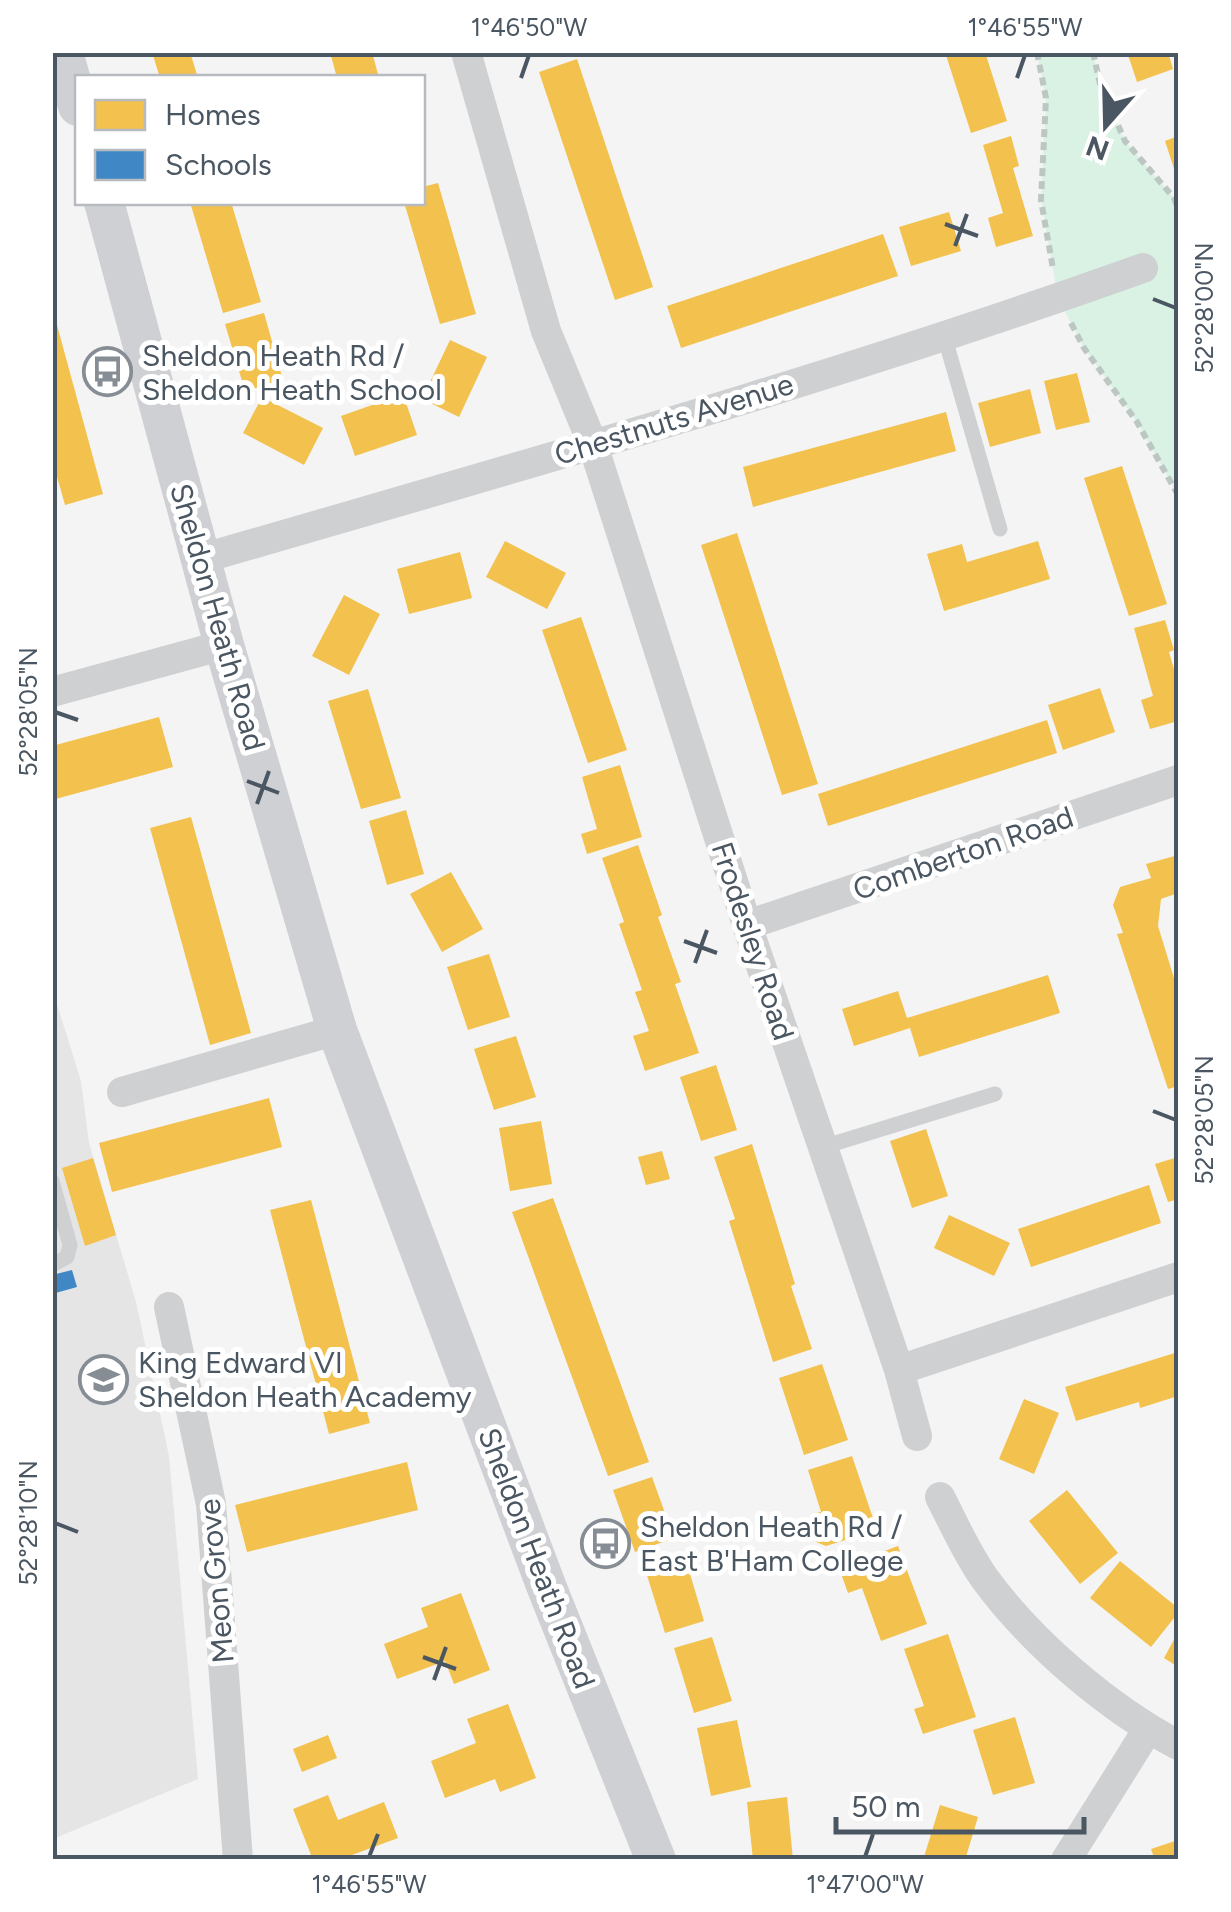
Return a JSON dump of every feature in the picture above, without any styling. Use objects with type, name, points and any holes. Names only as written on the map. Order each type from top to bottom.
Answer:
[{"type":"street","points":[[63,52],[75,95]]},
{"type":"street","name":"Frodesley Road","points":[[466,52],[546,331],[592,445],[747,925],[899,1370],[916,1436]]},
{"type":"street","name":"Sheldon Heath Road","points":[[105,205],[224,646],[338,1030],[547,1588],[656,1860]]},
{"type":"street","name":"Chestnuts Avenue","points":[[201,559],[592,445],[1143,268]]},
{"type":"street","points":[[52,692],[224,646]]},
{"type":"street","name":"Comberton Road","points":[[747,925],[1178,780]]},
{"type":"street","points":[[122,1092],[338,1030]]},
{"type":"street","points":[[899,1370],[1178,1277]]},
{"type":"street","name":"Meon Grove","points":[[169,1307],[211,1504],[238,1860]]},
{"type":"street","points":[[940,1497],[984,1578],[1046,1649],[1148,1729],[1178,1745]]},
{"type":"street","points":[[1066,1860],[1148,1729]]},
{"type":"lane","points":[[944,335],[1000,529]]},
{"type":"lane","points":[[823,1147],[996,1094]]},
{"type":"lane","points":[[52,1181],[70,1245],[68,1258],[52,1265]]},
{"type":"path","points":[[1092,52],[1100,84],[1125,141],[1174,198],[1178,209]]},
{"type":"shaded area","name":"King Edward VI Sheldon Heath Academy","points":[[52,988],[81,1081],[89,1143],[136,1302],[169,1456],[198,1779],[53,1839]]},
{"type":"green space","points":[[1037,53],[1093,53],[1100,84],[1125,141],[1174,198],[1178,209],[1178,495],[1137,422],[1084,348],[1058,298],[1041,200],[1046,98]]},
{"type":"building: Homes","points":[[152,52],[190,52],[197,75],[159,75]]},
{"type":"building: Homes","points":[[330,52],[372,52],[378,75],[336,75]]},
{"type":"building: Homes","points":[[945,52],[985,52],[1007,121],[971,133]]},
{"type":"building: Homes","points":[[1127,52],[1168,52],[1173,69],[1137,82]]},
{"type":"building: Homes","points":[[577,59],[653,287],[615,300],[539,72]]},
{"type":"building: Homes","points":[[1011,136],[1019,166],[1013,168],[1033,236],[996,247],[988,218],[1003,213],[983,145]]},
{"type":"building: Homes","points":[[1178,136],[1178,181],[1165,141]]},
{"type":"building: Homes","points":[[438,183],[476,314],[440,324],[405,205],[425,205],[425,186]]},
{"type":"building: Homes","points":[[191,205],[232,205],[261,302],[223,313]]},
{"type":"building: Homes","points":[[949,212],[961,251],[911,266],[899,227]]},
{"type":"building: Homes","points":[[883,234],[898,276],[681,348],[667,306]]},
{"type":"building: Homes","points":[[264,313],[283,380],[245,391],[225,324]]},
{"type":"building: Homes","points":[[54,314],[103,494],[65,505],[52,459]]},
{"type":"building: Homes","points":[[450,340],[487,357],[459,417],[422,399]]},
{"type":"building: Homes","points":[[1077,373],[1090,422],[1056,430],[1044,381]]},
{"type":"building: Homes","points":[[1030,389],[1041,433],[990,447],[978,403]]},
{"type":"building: Homes","points":[[403,394],[417,435],[355,456],[341,416]]},
{"type":"building: Homes","points":[[262,397],[323,428],[304,465],[243,433]]},
{"type":"building: Homes","points":[[946,412],[956,451],[753,507],[743,467]]},
{"type":"building: Homes","points":[[1122,466],[1167,604],[1129,616],[1084,478]]},
{"type":"building: Homes","points":[[737,533],[818,784],[782,795],[701,545]]},
{"type":"building: Homes","points":[[505,541],[566,573],[547,609],[486,577]]},
{"type":"building: Homes","points":[[1038,541],[1050,579],[944,611],[927,554],[962,544],[967,562]]},
{"type":"building: Homes","points":[[460,552],[472,598],[409,614],[397,569]]},
{"type":"building: Homes","points":[[344,595],[380,614],[349,675],[312,656]]},
{"type":"building: Homes","points":[[581,617],[627,750],[588,763],[542,630]]},
{"type":"building: Homes","points":[[1165,620],[1174,650],[1169,652],[1178,683],[1178,721],[1150,729],[1141,700],[1153,696],[1134,628]]},
{"type":"building: Homes","points":[[1100,688],[1115,732],[1063,750],[1048,705]]},
{"type":"building: Homes","points":[[368,689],[401,798],[361,809],[328,701]]},
{"type":"building: Homes","points":[[159,717],[173,767],[52,800],[52,746]]},
{"type":"building: Homes","points":[[1047,720],[1057,753],[828,826],[818,794]]},
{"type":"building: Homes","points":[[620,765],[642,837],[587,854],[581,834],[597,829],[582,777]]},
{"type":"building: Homes","points":[[406,810],[424,874],[387,885],[369,821]]},
{"type":"building: Homes","points":[[191,817],[251,1033],[210,1045],[150,828]]},
{"type":"building: Homes","points":[[638,845],[681,982],[675,984],[699,1053],[645,1071],[633,1036],[649,1031],[635,992],[642,990],[602,858]]},
{"type":"building: Homes","points":[[1178,855],[1178,893],[1161,899],[1158,926],[1178,991],[1178,1086],[1168,1089],[1117,934],[1123,933],[1113,905],[1120,887],[1151,878],[1146,864]]},
{"type":"building: Homes","points":[[451,872],[483,929],[442,952],[410,894]]},
{"type":"building: Homes","points":[[489,954],[510,1017],[468,1030],[447,967]]},
{"type":"building: Homes","points":[[1048,975],[1060,1013],[919,1057],[910,1028],[854,1046],[842,1009],[898,991],[907,1018]]},
{"type":"building: Homes","points":[[516,1036],[536,1097],[494,1110],[474,1049]]},
{"type":"building: Homes","points":[[716,1065],[737,1130],[701,1141],[680,1077]]},
{"type":"building: Homes","points":[[269,1098],[282,1147],[112,1192],[99,1143]]},
{"type":"building: Homes","points":[[541,1121],[552,1184],[510,1191],[499,1128]]},
{"type":"building: Homes","points":[[926,1129],[948,1196],[912,1208],[890,1141]]},
{"type":"building: Homes","points":[[752,1144],[812,1349],[773,1362],[729,1221],[735,1219],[714,1157]]},
{"type":"building: Homes","points":[[662,1151],[670,1179],[646,1185],[638,1157]]},
{"type":"building: Homes","points":[[1178,1157],[1178,1199],[1168,1202],[1155,1164]]},
{"type":"building: Homes","points":[[93,1158],[116,1235],[85,1246],[62,1168]]},
{"type":"building: Homes","points":[[1149,1185],[1161,1223],[1031,1267],[1018,1229]]},
{"type":"building: Homes","points":[[553,1198],[649,1462],[608,1476],[512,1212]]},
{"type":"building: Homes","points":[[311,1200],[370,1423],[329,1434],[270,1210]]},
{"type":"building: Homes","points":[[949,1215],[1010,1243],[994,1276],[934,1248]]},
{"type":"building: Homes","points":[[1178,1352],[1178,1396],[1140,1408],[1139,1402],[1076,1421],[1065,1387]]},
{"type":"building: Homes","points":[[822,1364],[848,1440],[804,1455],[779,1378]]},
{"type":"building: Homes","points":[[1024,1399],[1059,1413],[1034,1474],[999,1459]]},
{"type":"building: Homes","points":[[852,1456],[877,1530],[826,1546],[816,1542],[810,1521],[812,1513],[821,1512],[808,1470]]},
{"type":"building: Homes","points":[[407,1462],[418,1510],[247,1552],[235,1505]]},
{"type":"building: Homes","points":[[652,1477],[674,1538],[635,1552],[613,1490]]},
{"type":"building: Homes","points":[[1067,1490],[1118,1553],[1080,1584],[1029,1521]]},
{"type":"building: Homes","points":[[898,1546],[927,1624],[881,1641],[862,1588],[848,1593],[839,1568]]},
{"type":"building: Homes","points":[[685,1557],[704,1621],[665,1633],[645,1569]]},
{"type":"building: Homes","points":[[1120,1561],[1178,1608],[1151,1647],[1090,1598]]},
{"type":"building: Homes","points":[[461,1593],[490,1670],[454,1684],[445,1661],[397,1679],[384,1644],[428,1627],[421,1608]]},
{"type":"building: Homes","points":[[1178,1632],[1178,1667],[1164,1658]]},
{"type":"building: Homes","points":[[948,1634],[976,1717],[923,1734],[914,1709],[924,1706],[904,1649]]},
{"type":"building: Homes","points":[[712,1637],[732,1701],[694,1713],[674,1648]]},
{"type":"building: Homes","points":[[508,1704],[536,1778],[500,1792],[495,1779],[445,1798],[431,1761],[476,1743],[467,1719]]},
{"type":"building: Homes","points":[[1015,1717],[1035,1783],[993,1795],[973,1730]]},
{"type":"building: Homes","points":[[737,1720],[751,1787],[711,1796],[697,1728]]},
{"type":"building: Homes","points":[[328,1735],[337,1758],[302,1772],[293,1749]]},
{"type":"building: Homes","points":[[328,1795],[338,1820],[384,1802],[398,1838],[352,1855],[354,1860],[313,1860],[293,1809]]},
{"type":"building: Homes","points":[[787,1797],[793,1860],[753,1860],[747,1802]]},
{"type":"building: Homes","points":[[940,1805],[978,1817],[965,1860],[923,1860]]},
{"type":"building: Homes","points":[[1178,1840],[1178,1860],[1155,1860],[1151,1849]]},
{"type":"building: Schools","points":[[72,1270],[77,1287],[52,1294],[52,1275]]},
{"type":"place","name":"Sheldon Heath Rd / Sheldon Heath School","points":[[107,372]]},
{"type":"place","name":"King Edward VI Sheldon Heath Academy","points":[[103,1379]]},
{"type":"place","name":"Sheldon Heath Rd / East B'Ham College","points":[[605,1543]]}]
